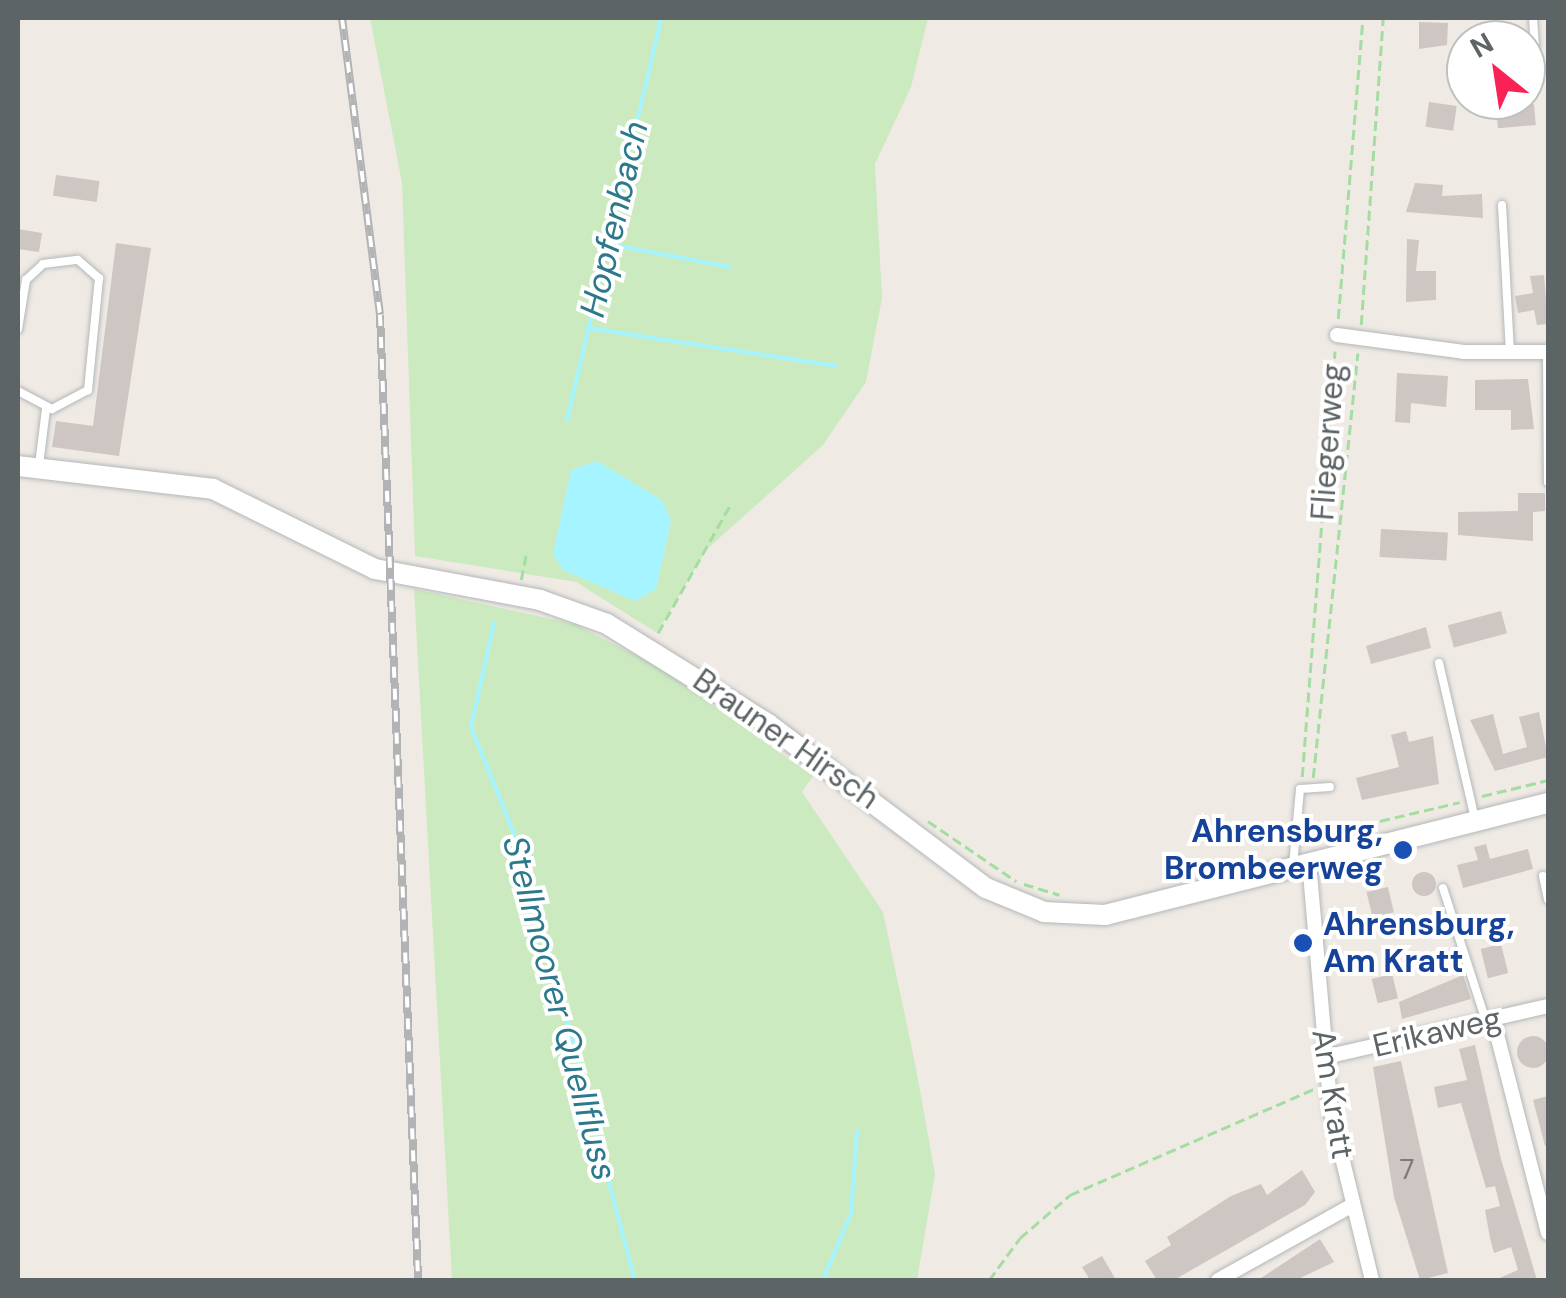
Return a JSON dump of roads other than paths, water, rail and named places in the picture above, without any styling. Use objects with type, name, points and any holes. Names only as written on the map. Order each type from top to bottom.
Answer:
[{"type":"street","points":[[1336,335],[1510,352],[1548,352]]},
{"type":"street","name":"Brauner Hirsch","points":[[28,468],[213,489],[375,569],[520,586],[651,638],[1028,908],[1104,914],[1548,802]]},
{"type":"street","name":"Am Kratt","points":[[1301,864],[1329,1083],[1372,1280]]},
{"type":"street","name":"Erikaweg","points":[[1325,1057],[1548,1006]]},
{"type":"street","points":[[1489,1020],[1548,1233]]},
{"type":"street","name":"Am Kratt","points":[[1218,1280],[1353,1205]]},
{"type":"lane","points":[[1502,204],[1510,352]]},
{"type":"lane","points":[[18,329],[26,280],[42,264],[78,260],[99,278],[88,390],[46,409],[28,468]]},
{"type":"lane","points":[[1548,352],[1548,482]]},
{"type":"lane","points":[[18,391],[46,409]]},
{"type":"lane","points":[[1439,663],[1476,821]]},
{"type":"lane","points":[[1301,864],[1300,788],[1312,784],[1330,786]]},
{"type":"lane","points":[[1543,876],[1548,899]]},
{"type":"lane","points":[[1443,888],[1489,1020]]},
{"type":"water","points":[[597,461],[662,500],[671,521],[656,589],[635,601],[563,570],[553,554],[571,470]]},
{"type":"waterway","name":"Hopfenbach","points":[[567,420],[661,18]]},
{"type":"waterway","points":[[608,244],[730,267]]},
{"type":"waterway","points":[[588,328],[835,366]]},
{"type":"waterway","name":"Stellmoorer Quellfluss","points":[[494,623],[471,727],[526,863],[635,1280]]},
{"type":"waterway","points":[[823,1280],[851,1213],[857,1131]]},
{"type":"railway","points":[[342,18],[380,315],[418,1280]]},
{"type":"place","name":"Ahrensburg, Brombeerweg","points":[[1403,850]]},
{"type":"place","name":"Ahrensburg, Am Kratt","points":[[1303,943]]}]
